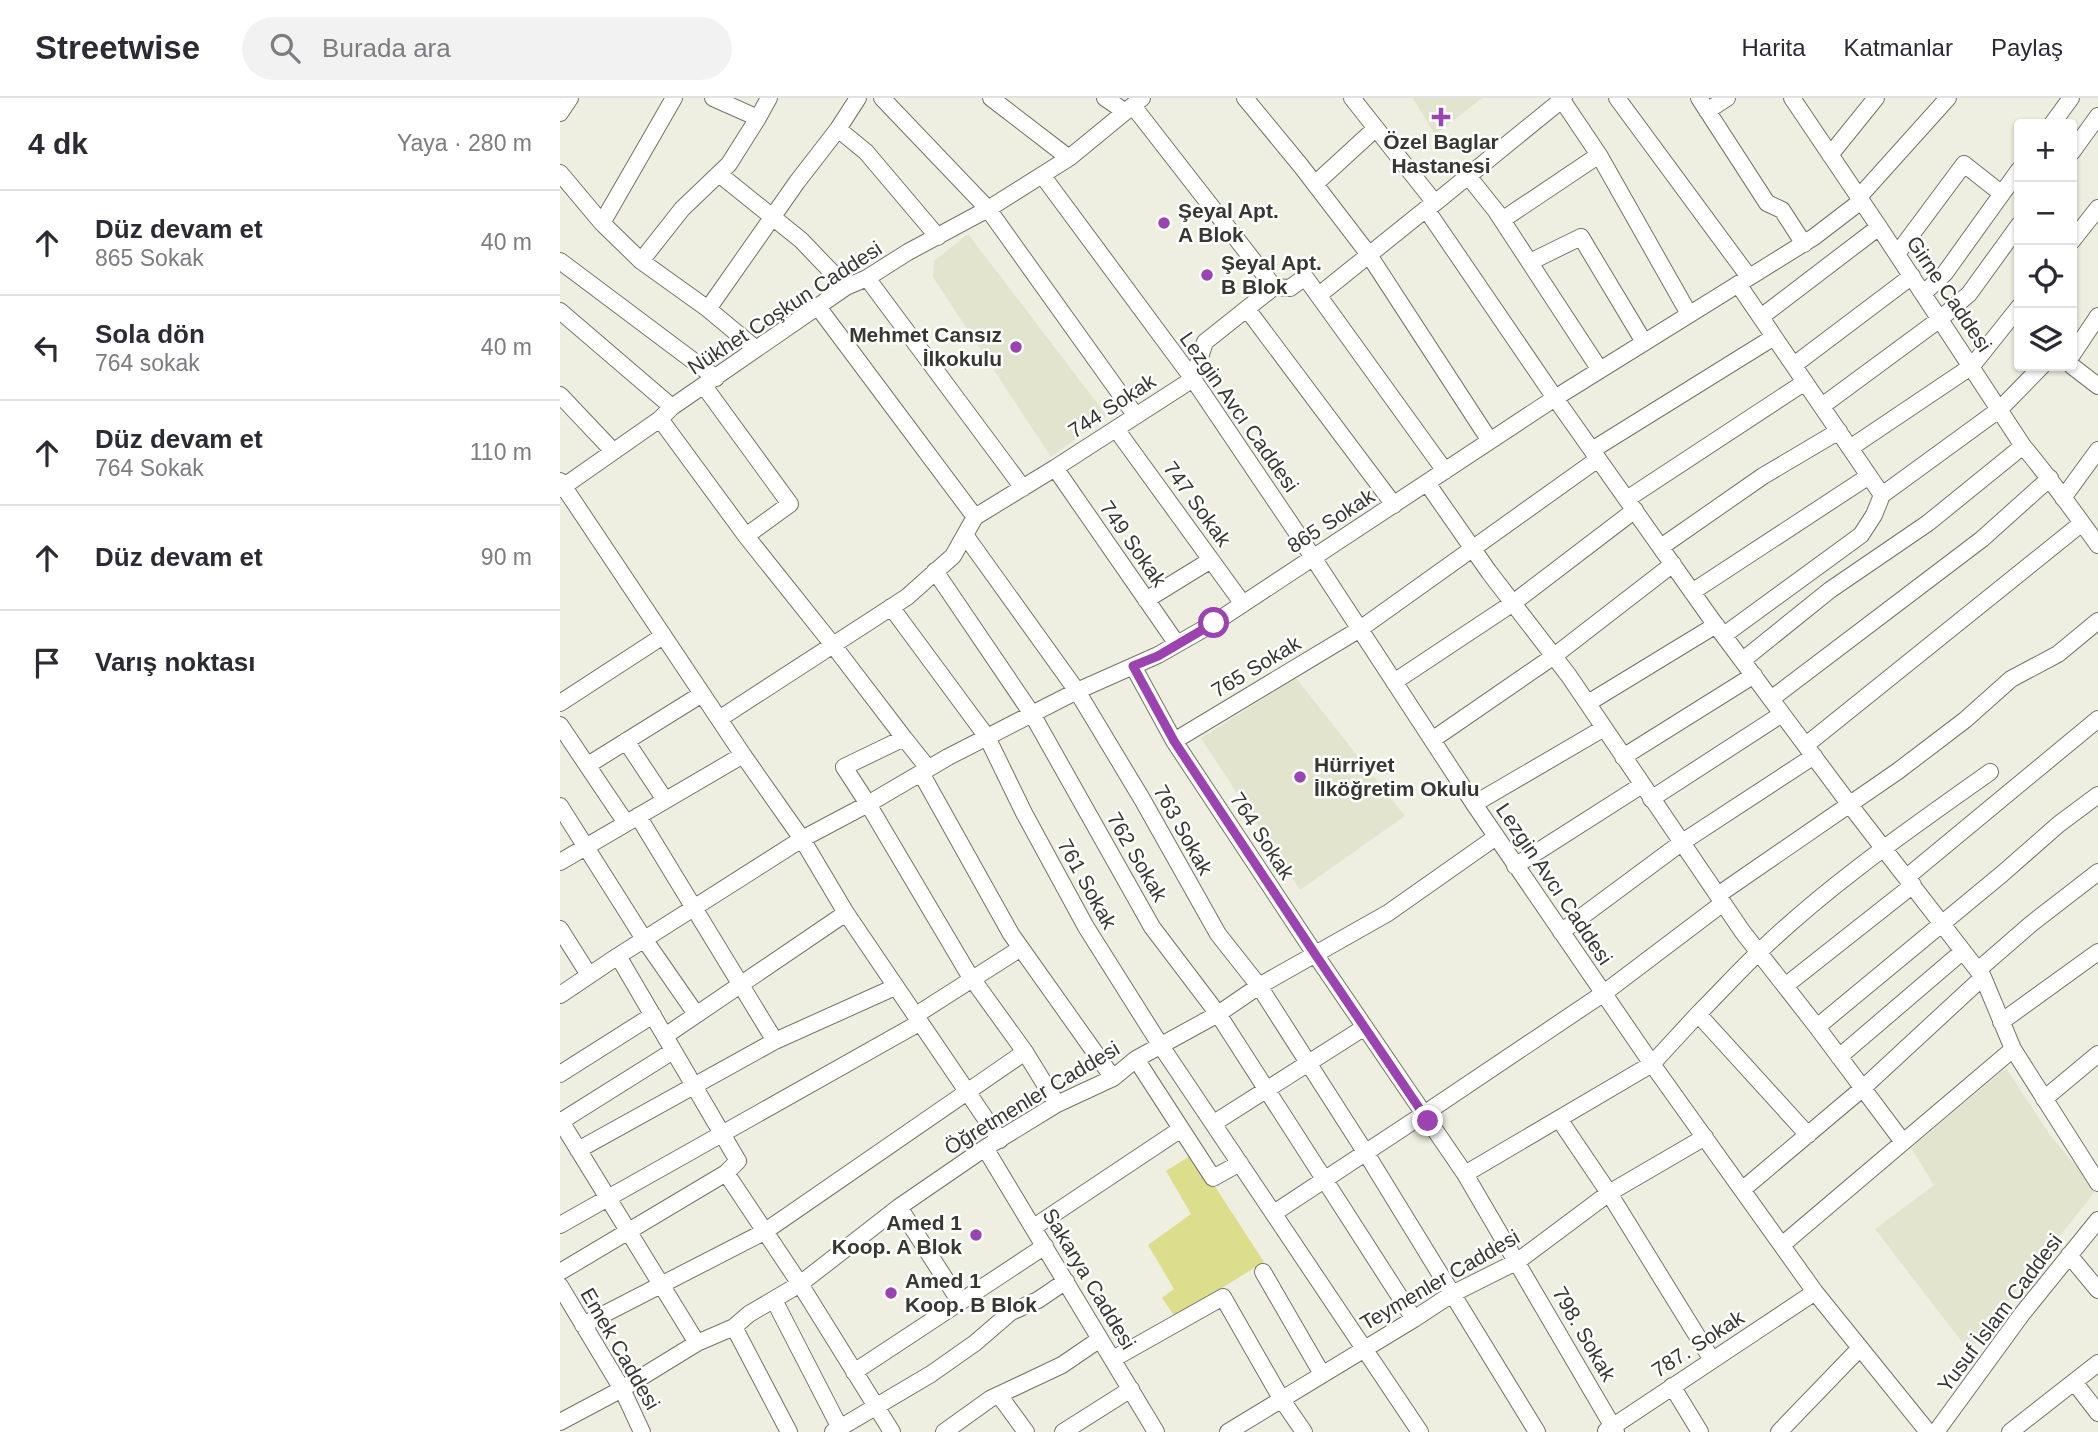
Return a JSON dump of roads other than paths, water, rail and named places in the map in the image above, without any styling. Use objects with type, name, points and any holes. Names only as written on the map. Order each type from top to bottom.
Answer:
[{"type":"street","points":[[560,113],[570,98]]},
{"type":"street","points":[[713,98],[758,118]]},
{"type":"street","points":[[640,261],[682,209],[729,164],[769,98]]},
{"type":"street","points":[[708,309],[771,218],[838,130],[858,98]]},
{"type":"street","points":[[882,98],[988,209],[1136,416]]},
{"type":"street","points":[[990,98],[1069,158]]},
{"type":"street","points":[[1105,98],[1133,105],[1274,288]]},
{"type":"street","points":[[1245,98],[1369,256],[1490,442]]},
{"type":"street","points":[[1352,98],[1377,128],[1431,206],[1555,398],[1692,592],[1980,974],[2013,1049],[2098,1183]]},
{"type":"street","points":[[1618,98],[1744,280],[1761,317],[1882,495]]},
{"type":"street","points":[[1727,98],[1703,105],[1768,203],[1782,210],[1804,244]]},
{"type":"street","points":[[1830,155],[1876,98]]},
{"type":"street","name":"865 Sokak","points":[[560,995],[802,838],[987,737],[1177,644],[1244,604],[1555,398],[1804,244],[1860,199],[1948,98]]},
{"type":"street","points":[[2056,119],[2071,98]]},
{"type":"street","points":[[1319,295],[1563,99],[1600,155],[1689,314]]},
{"type":"street","points":[[602,223],[667,100]]},
{"type":"street","name":"Girne Caddesi","points":[[1796,100],[2023,446],[2050,478],[2098,545]]},
{"type":"street","name":"Nükhet Coşkun Caddesi","points":[[561,486],[846,287],[867,278],[908,252],[988,209],[1069,158],[1133,105]]},
{"type":"street","points":[[2077,145],[2098,116]]},
{"type":"street","points":[[1315,184],[1377,128]]},
{"type":"street","points":[[838,130],[866,152],[938,237]]},
{"type":"street","points":[[1502,220],[1600,155]]},
{"type":"street","points":[[1897,254],[1964,164],[2002,194]]},
{"type":"street","points":[[560,173],[602,223],[640,261],[708,309],[756,349]]},
{"type":"street","points":[[719,174],[801,240],[846,287]]},
{"type":"street","name":"Lezgin Avcı Caddesi","points":[[1042,175],[1193,379],[1496,837],[1652,1064],[1815,1292],[1928,1432]]},
{"type":"street","points":[[1468,176],[1502,220],[1600,370]]},
{"type":"street","points":[[1923,294],[1945,273],[2014,177]]},
{"type":"street","points":[[2077,235],[2098,208]]},
{"type":"street","points":[[1761,317],[1879,227]]},
{"type":"street","points":[[1822,406],[1940,319],[1969,294],[2014,232]]},
{"type":"street","points":[[1530,262],[1581,237],[1644,342]]},
{"type":"street","points":[[560,261],[710,382],[790,504],[746,536]]},
{"type":"street","points":[[1193,379],[1206,342],[1274,288],[1290,288],[1306,276],[1445,471]]},
{"type":"street","points":[[1794,365],[1912,276]]},
{"type":"street","points":[[867,278],[1023,488]]},
{"type":"street","points":[[719,719],[907,597],[953,556],[975,517],[818,307]]},
{"type":"street","points":[[1850,449],[1972,366],[2018,308]]},
{"type":"street","points":[[1247,309],[1394,505]]},
{"type":"street","points":[[560,311],[672,407]]},
{"type":"street","points":[[2077,348],[2098,316]]},
{"type":"street","name":"765 Sokak","points":[[1174,741],[1360,629],[1473,549],[1595,454],[1774,337]]},
{"type":"street","points":[[2077,370],[2098,386]]},
{"type":"street","points":[[1588,703],[1720,630],[1861,535],[1874,515],[1882,495],[2000,408],[2037,371]]},
{"type":"street","name":"744 Sokak","points":[[975,517],[1193,379]]},
{"type":"street","points":[[1394,682],[1513,603],[1631,505],[1805,382]]},
{"type":"street","points":[[560,394],[613,451]]},
{"type":"street","points":[[660,419],[746,536],[904,738],[1011,934],[1113,1079]]},
{"type":"street","name":"747 Sokak","points":[[1116,429],[1244,604]]},
{"type":"street","points":[[1661,547],[1763,475],[1839,431]]},
{"type":"street","points":[[1743,660],[1830,590],[1928,523],[2023,446]]},
{"type":"street","points":[[2063,498],[2098,450]]},
{"type":"street","name":"749 Sokak","points":[[1055,468],[1177,644]]},
{"type":"street","points":[[1692,592],[1869,476]]},
{"type":"street","points":[[1771,699],[1971,548],[2050,478]]},
{"type":"street","points":[[1427,483],[1588,703],[1720,899],[1903,1142]]},
{"type":"street","name":"Sakarya Caddesi","points":[[561,486],[802,838],[846,913],[968,1092],[1034,1227],[1156,1432]]},
{"type":"street","points":[[1561,932],[1810,751],[2082,523]]},
{"type":"street","name":"763 Sokak","points":[[965,535],[1077,691],[1218,934],[1259,986],[1537,1432]]},
{"type":"street","points":[[1146,600],[1211,560]]},
{"type":"street","points":[[1432,740],[1554,656],[1673,564]]},
{"type":"street","name":"762 Sokak","points":[[935,572],[1032,714],[1152,927],[1218,1014],[1414,1319]]},
{"type":"street","name":"761 Sokak","points":[[891,607],[987,737],[1024,813],[1086,927],[1161,1046],[1419,1432]]},
{"type":"street","points":[[1274,1213],[1604,993],[1720,899],[1956,727],[2011,679],[2058,654],[2098,621]]},
{"type":"street","points":[[560,703],[663,636]]},
{"type":"street","points":[[1133,666],[1174,741]]},
{"type":"street","points":[[1623,757],[1754,675]]},
{"type":"street","points":[[588,765],[702,694]]},
{"type":"street","points":[[1516,866],[1782,714]]},
{"type":"street","points":[[1785,986],[2098,719]]},
{"type":"street","points":[[560,725],[694,907],[775,1041]]},
{"type":"street","points":[[1474,804],[1604,728]]},
{"type":"street","points":[[904,738],[844,768],[972,979],[1025,1052],[1057,1104]]},
{"type":"street","points":[[626,741],[665,800]]},
{"type":"street","name":"764 Sokak","points":[[1174,741],[1424,1114]]},
{"type":"street","points":[[560,862],[743,754]]},
{"type":"street","points":[[1465,1174],[1652,1064],[1759,952],[1884,847],[1990,772]]},
{"type":"street","points":[[1817,1027],[2059,824],[2098,795]]},
{"type":"street","points":[[560,806],[644,939],[696,1014]]},
{"type":"street","name":"Öğretmenler Caddesi","points":[[560,1422],[622,1389],[697,1343],[734,1327],[749,1314],[800,1284],[899,1207],[993,1144],[1057,1104],[1113,1079],[1136,1059],[1218,1014],[1259,986],[1388,913],[1496,837]]},
{"type":"street","points":[[1742,1190],[1863,1088],[2031,923],[2098,872]]},
{"type":"street","points":[[665,1035],[846,913]]},
{"type":"street","points":[[560,929],[589,975]]},
{"type":"street","points":[[560,1225],[723,1135],[917,1019],[1021,947]]},
{"type":"street","points":[[1839,1057],[1963,951]]},
{"type":"street","points":[[2001,1022],[2098,952]]},
{"type":"street","points":[[560,1272],[726,1173],[738,1161],[618,956]]},
{"type":"street","points":[[579,1150],[775,1041],[895,987]]},
{"type":"street","points":[[1698,1014],[1808,1135]]},
{"type":"street","points":[[560,1074],[653,1015]]},
{"type":"street","points":[[1214,1123],[1364,1027]]},
{"type":"street","points":[[1782,1245],[2013,1049]]},
{"type":"street","points":[[673,1051],[560,1121],[697,1343]]},
{"type":"street","points":[[583,1325],[764,1231],[1025,1052]]},
{"type":"street","points":[[2044,1099],[2098,1054]]},
{"type":"street","points":[[1136,1059],[1213,1178],[1240,1163]]},
{"type":"street","name":"798. Sokak","points":[[1424,1114],[1465,1174],[1518,1261],[1611,1430]]},
{"type":"street","points":[[1559,1119],[1609,1193],[1713,1360]]},
{"type":"street","points":[[1034,1227],[1181,1129]]},
{"type":"street","name":"Teymenler Caddesi","points":[[1228,1432],[1452,1294],[1518,1261],[1609,1193],[1705,1137]]},
{"type":"street","points":[[726,1173],[800,1284],[892,1432]]},
{"type":"street","points":[[899,1207],[960,1302]]},
{"type":"street","name":"Yusuf İslam Caddesi","points":[[1936,1432],[2022,1314],[2098,1220]]},
{"type":"street","points":[[854,1372],[1045,1246]]},
{"type":"street","points":[[2069,1255],[2098,1290]]},
{"type":"street","points":[[1263,1272],[1322,1374]]},
{"type":"street","points":[[775,1300],[836,1430],[942,1366],[1012,1312],[1038,1300],[1066,1281]]},
{"type":"street","name":"Emek Caddesi","points":[[560,1286],[622,1389],[642,1432]]},
{"type":"street","name":"787. Sokak","points":[[1611,1430],[1672,1386],[1815,1292]]},
{"type":"street","points":[[1113,1359],[1223,1297],[1282,1400],[1304,1432]]},
{"type":"street","points":[[734,1327],[789,1432]]},
{"type":"street","points":[[944,1432],[999,1395],[1062,1365],[1100,1339]]},
{"type":"street","points":[[1779,1432],[1860,1348]]},
{"type":"street","points":[[2021,1429],[2098,1363]]},
{"type":"street","points":[[2075,1382],[2098,1413]]},
{"type":"street","points":[[1672,1386],[1700,1432]]},
{"type":"street","points":[[1063,1432],[1130,1389]]},
{"type":"street","points":[[999,1395],[1026,1432]]},
{"type":"place","name":"Özel Baglar Hastanesi","points":[[1441,117]]},
{"type":"place","name":"Şeyal Apt. A Blok","points":[[1164,223]]},
{"type":"place","name":"Şeyal Apt. B Blok","points":[[1207,275]]},
{"type":"place","name":"Mehmet Cansız İlkokulu","points":[[1016,347]]},
{"type":"place","name":"Hürriyet İlköğretim Okulu","points":[[1300,777]]},
{"type":"place","name":"Amed 1 Koop. A Blok","points":[[976,1235]]},
{"type":"place","name":"Amed 1 Koop. B Blok","points":[[891,1293]]}]
